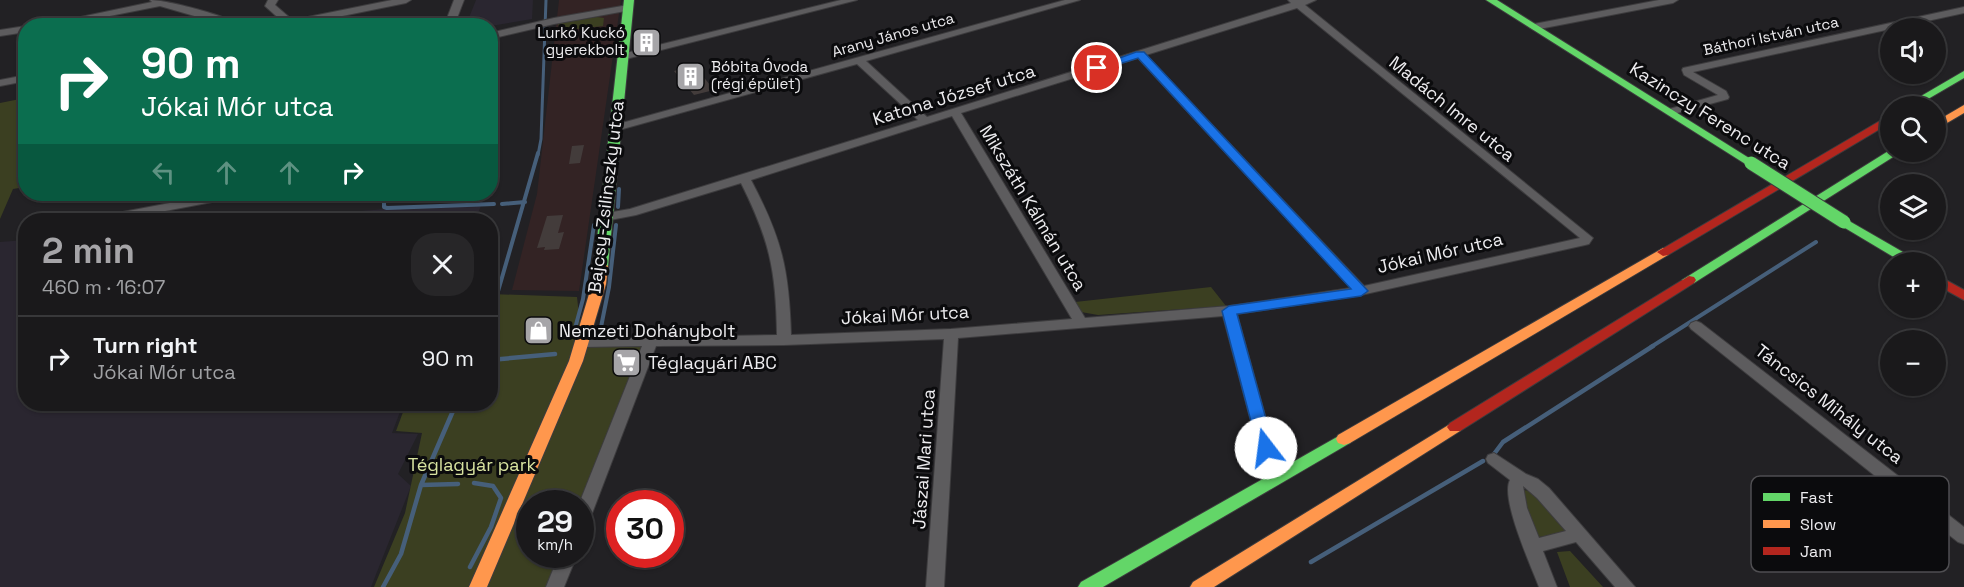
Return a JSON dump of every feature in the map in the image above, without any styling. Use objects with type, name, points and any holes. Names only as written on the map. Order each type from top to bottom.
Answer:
[{"type":"main road","name":"Kazinczy Ferenc utca","points":[[1491,0],[1894,252]]},
{"type":"main road","name":"Bajcsy-Zsilinszky utca","points":[[478,587],[531,470],[582,342],[599,284],[629,3]]},
{"type":"main road","points":[[1927,96],[1964,74]]},
{"type":"main road","points":[[1946,120],[1964,108]]},
{"type":"main road","points":[[1087,587],[1435,386],[1880,124]]},
{"type":"main road","points":[[1199,587],[1880,161]]},
{"type":"main road","points":[[1946,285],[1964,297]]},
{"type":"street","points":[[273,0],[270,6],[284,18]]},
{"type":"street","points":[[318,18],[406,0]]},
{"type":"street","points":[[452,18],[459,0]]},
{"type":"street","points":[[622,57],[852,0]]},
{"type":"street","name":"Arany János utca","points":[[615,128],[1075,0]]},
{"type":"street","name":"Katona József utca","points":[[605,217],[621,215],[744,178],[1140,54],[1295,2],[1311,0]]},
{"type":"street","points":[[1534,27],[1673,0]]},
{"type":"street","points":[[81,18],[158,2],[219,18]]},
{"type":"street","name":"Madách Imre utca","points":[[1295,2],[1587,238]]},
{"type":"street","points":[[498,34],[629,3]]},
{"type":"street","name":"Báthori István utca","points":[[1670,112],[1724,97],[1722,93],[1688,73],[1687,70],[1964,10]]},
{"type":"street","points":[[2,31],[18,30]]},
{"type":"street","points":[[1140,54],[1361,291]]},
{"type":"street","points":[[859,60],[925,121]]},
{"type":"street","points":[[0,83],[18,80]]},
{"type":"street","name":"Mikszáth Kálmán utca","points":[[955,113],[1080,322]]},
{"type":"street","points":[[744,178],[768,228],[776,251],[781,278],[784,340]]},
{"type":"street","points":[[137,213],[198,201]]},
{"type":"street","name":"Jókai Mór utca","points":[[582,342],[784,340],[951,334],[1229,311],[1361,291],[1585,241],[1587,238]]},
{"type":"street","points":[[1229,311],[1266,448]]},
{"type":"street","name":"Táncsics Mihály utca","points":[[1696,326],[1887,476]]},
{"type":"street","name":"Jászai Mari utca","points":[[935,587],[951,334]]},
{"type":"street","points":[[593,490],[651,341]]},
{"type":"street","points":[[1494,459],[1538,488],[1626,587]]},
{"type":"street","points":[[1520,478],[1515,486],[1519,508],[1535,546],[1548,587]]},
{"type":"street","name":"Táncsics Mihály utca","points":[[1949,525],[1964,537]]},
{"type":"street","points":[[1535,546],[1578,535]]},
{"type":"street","points":[[555,587],[563,568]]},
{"type":"shaded area","points":[[476,0],[533,0],[532,19],[498,25],[498,18],[469,18]]},
{"type":"shaded area","points":[[559,0],[621,0],[579,291],[512,290],[537,194]]},
{"type":"shaded area","points":[[483,201],[478,213],[337,213]]},
{"type":"shaded area","points":[[18,241],[18,411],[400,411],[392,433],[418,434],[398,474],[411,486],[371,587],[0,587],[0,242]]},
{"type":"green space","points":[[604,18],[603,26],[559,31],[558,23]]},
{"type":"green space","points":[[18,99],[18,188],[13,189],[0,219],[0,103]]},
{"type":"green space","points":[[1211,287],[1226,306],[1098,315],[1081,312],[1075,302]]},
{"type":"green space","name":"Téglagyár park","points":[[498,294],[577,297],[582,342],[651,341],[586,490],[516,490],[516,568],[563,568],[555,587],[374,587],[405,513],[422,433],[396,431],[403,411],[498,411]]},
{"type":"green space","points":[[1524,490],[1533,492],[1567,529],[1568,533],[1539,537],[1531,527],[1526,515]]},
{"type":"green space","points":[[1570,551],[1603,587],[1570,587],[1557,552]]},
{"type":"building","name":"Bóbita Óvoda (régi épület)","points":[[694,65],[714,90],[694,95],[674,71]]},
{"type":"building","points":[[584,145],[580,163],[569,164],[572,146]]},
{"type":"building","points":[[563,215],[558,233],[564,232],[559,249],[537,248],[547,216]]},
{"type":"building","points":[[619,354],[636,354],[630,371],[613,371]]},
{"type":"waterway","points":[[538,155],[541,139],[546,0]]},
{"type":"waterway","points":[[524,202],[538,153]]},
{"type":"waterway","points":[[618,207],[619,189]]},
{"type":"waterway","points":[[498,291],[524,202]]},
{"type":"waterway","points":[[502,204],[524,202]]},
{"type":"waterway","points":[[384,203],[384,207],[387,208],[494,204]]},
{"type":"waterway","points":[[574,332],[583,299],[594,225]]},
{"type":"waterway","points":[[600,332],[609,287],[616,225]]},
{"type":"waterway","points":[[1651,347],[1816,242]]},
{"type":"waterway","points":[[1494,454],[1503,442],[1653,346]]},
{"type":"waterway","points":[[498,359],[555,354]]},
{"type":"waterway","points":[[421,485],[453,411]]},
{"type":"waterway","points":[[1311,562],[1483,461]]},
{"type":"waterway","points":[[470,567],[491,527],[501,498],[493,486],[474,483]]},
{"type":"waterway","points":[[421,485],[458,484]]},
{"type":"waterway","points":[[383,587],[401,554],[421,485]]},
{"type":"traffic: fast","points":[[601,266],[629,0]]},
{"type":"traffic: fast","points":[[1491,0],[1751,163]]},
{"type":"traffic: fast","points":[[1926,96],[1964,74]]},
{"type":"traffic: fast","points":[[1689,280],[1880,161]]},
{"type":"traffic: fast","points":[[1751,163],[1844,222]]},
{"type":"traffic: fast","points":[[1844,222],[1894,252]]},
{"type":"traffic: fast","points":[[1087,587],[1344,439]]},
{"type":"traffic: slow","points":[[1946,120],[1964,108]]},
{"type":"traffic: slow","points":[[1344,439],[1663,252]]},
{"type":"traffic: slow","points":[[478,587],[576,361],[599,284],[601,266]]},
{"type":"traffic: slow","points":[[1199,587],[1455,427]]},
{"type":"traffic: jam","points":[[1663,252],[1880,124]]},
{"type":"traffic: jam","points":[[1455,427],[1689,280]]},
{"type":"traffic: jam","points":[[1946,285],[1964,296]]},
{"type":"place","name":"Lurkó Kuckó gyerekbolt","points":[[646,42]]},
{"type":"place","name":"Bóbita Óvoda (régi épület)","points":[[690,76]]},
{"type":"place","name":"Nemzeti Dohánybolt","points":[[538,331]]},
{"type":"place","name":"Téglagyári ABC","points":[[627,363]]},
{"type":"route","points":[[1097,68],[1140,54],[1361,291],[1229,311],[1266,448]]}]
